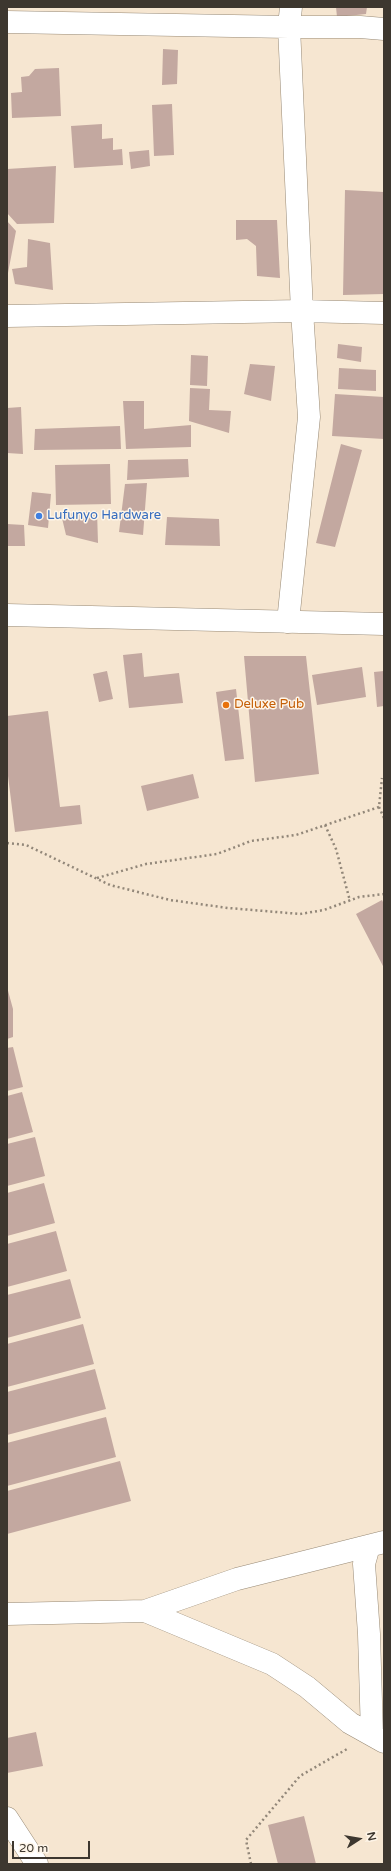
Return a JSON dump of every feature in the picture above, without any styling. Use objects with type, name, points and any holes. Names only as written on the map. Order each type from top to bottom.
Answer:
[{"type":"street","points":[[7,22],[290,17],[384,29]]},
{"type":"street","points":[[288,622],[309,417],[302,311],[290,17]]},
{"type":"street","points":[[7,316],[302,311],[384,313]]},
{"type":"street","points":[[7,615],[384,624]]},
{"type":"street","points":[[7,1614],[146,1611],[237,1579],[377,1544]]},
{"type":"street","points":[[377,1544],[364,1564],[378,1738]]},
{"type":"street","points":[[146,1611],[272,1664],[307,1687],[350,1723],[378,1738]]},
{"type":"street","points":[[7,1818],[37,1864]]},
{"type":"path","points":[[382,778],[379,807],[384,818]]},
{"type":"path","points":[[96,878],[146,864],[217,854],[251,842],[296,835],[379,807]]},
{"type":"path","points":[[326,825],[336,849],[350,901]]},
{"type":"path","points":[[7,843],[26,845],[110,885],[170,900],[273,913],[300,914],[324,910],[359,897],[384,894]]},
{"type":"path","points":[[251,1864],[246,1840],[300,1776],[378,1738]]},
{"type":"building","points":[[336,7],[367,7],[366,14],[337,17]]},
{"type":"building","points":[[163,49],[178,50],[177,84],[162,85]]},
{"type":"building","points":[[59,68],[61,116],[12,118],[11,93],[22,92],[21,77],[29,76],[35,69]]},
{"type":"building","points":[[172,104],[174,155],[154,156],[152,105]]},
{"type":"building","points":[[102,124],[102,139],[113,138],[113,150],[122,149],[123,165],[74,168],[71,126]]},
{"type":"building","points":[[149,150],[150,166],[131,169],[129,152]]},
{"type":"building","points":[[56,166],[54,223],[17,224],[7,213],[7,169]]},
{"type":"building","points":[[345,190],[384,192],[384,294],[343,295]]},
{"type":"building","points":[[236,220],[277,220],[280,278],[257,276],[256,246],[247,239],[236,240]]},
{"type":"building","points":[[7,221],[16,231],[8,273],[7,273]]},
{"type":"building","points":[[28,239],[50,243],[53,290],[15,284],[12,269],[27,267]]},
{"type":"building","points":[[338,344],[362,347],[361,362],[337,358]]},
{"type":"building","points":[[191,355],[208,356],[207,386],[190,385]]},
{"type":"building","points":[[250,364],[275,366],[271,401],[244,394]]},
{"type":"building","points":[[339,368],[376,370],[376,391],[338,389]]},
{"type":"building","points":[[190,388],[210,389],[209,410],[231,411],[229,433],[189,421]]},
{"type":"building","points":[[335,394],[384,397],[384,439],[332,436]]},
{"type":"building","points":[[123,401],[144,401],[144,429],[191,425],[191,447],[126,449]]},
{"type":"building","points":[[21,407],[23,454],[7,453],[7,408]]},
{"type":"building","points":[[120,426],[121,449],[34,450],[35,429]]},
{"type":"building","points":[[341,444],[362,450],[335,547],[316,543]]},
{"type":"building","points":[[188,459],[189,477],[127,480],[128,460]]},
{"type":"building","points":[[110,464],[111,504],[56,505],[55,465]]},
{"type":"building","points":[[147,483],[143,535],[119,532],[125,484]]},
{"type":"building","points":[[32,492],[51,494],[48,528],[28,525]]},
{"type":"building","points":[[97,511],[98,543],[66,535],[61,514]]},
{"type":"building","points":[[167,517],[219,519],[220,546],[165,545]]},
{"type":"building","points":[[7,524],[24,525],[25,546],[7,546]]},
{"type":"building","points":[[142,653],[144,677],[179,673],[183,703],[129,708],[123,655]]},
{"type":"building","points":[[244,656],[306,656],[319,774],[255,782]]},
{"type":"building","points":[[362,667],[366,697],[317,705],[312,675]]},
{"type":"building","points":[[107,671],[113,699],[99,702],[93,674]]},
{"type":"building","points":[[384,671],[384,706],[377,707],[374,672]]},
{"type":"building","points":[[236,689],[244,759],[225,761],[216,692]]},
{"type":"building","points":[[48,711],[60,807],[80,805],[82,824],[15,832],[7,768],[7,716]]},
{"type":"building","points":[[193,774],[199,798],[147,811],[141,786]]},
{"type":"building","points":[[382,900],[384,904],[384,968],[356,914]]},
{"type":"building","points":[[7,987],[13,1009],[13,1037],[7,1039]]},
{"type":"building","points":[[13,1047],[23,1087],[7,1091],[7,1048]]},
{"type":"building","points":[[22,1092],[33,1132],[7,1139],[7,1096]]},
{"type":"building","points":[[35,1137],[45,1176],[7,1186],[7,1144]]},
{"type":"building","points":[[44,1183],[55,1223],[7,1236],[7,1193]]},
{"type":"building","points":[[56,1231],[67,1271],[7,1287],[7,1244]]},
{"type":"building","points":[[70,1279],[81,1318],[7,1338],[7,1295]]},
{"type":"building","points":[[83,1324],[94,1364],[7,1387],[7,1344]]},
{"type":"building","points":[[95,1369],[106,1409],[7,1435],[7,1392]]},
{"type":"building","points":[[106,1417],[116,1457],[7,1486],[7,1443]]},
{"type":"building","points":[[120,1461],[131,1501],[7,1534],[7,1491]]},
{"type":"building","points":[[36,1732],[43,1766],[7,1773],[7,1738]]},
{"type":"building","points":[[304,1816],[316,1864],[278,1864],[268,1825]]},
{"type":"place","name":"Lufunyo Hardware","points":[[39,516]]},
{"type":"place","name":"Deluxe Pub","points":[[226,705]]}]
